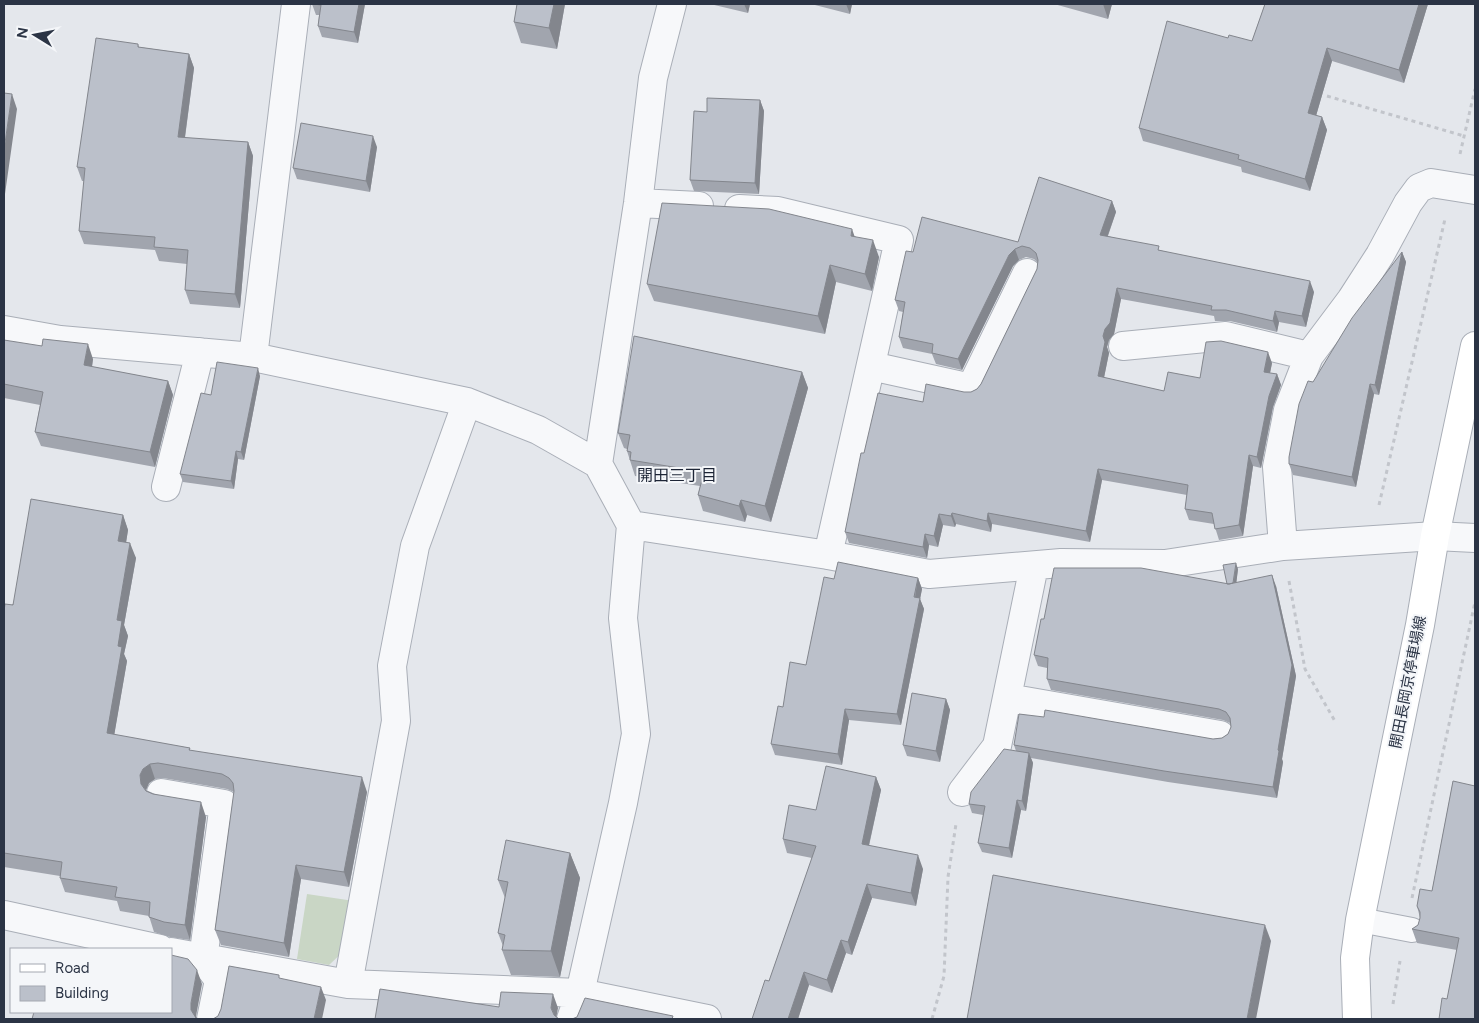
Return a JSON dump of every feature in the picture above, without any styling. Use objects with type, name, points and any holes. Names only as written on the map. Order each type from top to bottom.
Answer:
[{"type":"main road","name":"開田長岡京停車場線","points":[[1357,1019],[1355,958],[1360,920],[1414,652],[1435,536],[1475,346]]},
{"type":"street","points":[[254,356],[296,4]]},
{"type":"street","points":[[598,464],[638,203],[653,78],[672,4]]},
{"type":"street","points":[[1283,546],[1277,467],[1288,410],[1309,356],[1356,292],[1380,255],[1408,203],[1419,188],[1431,183],[1464,188]]},
{"type":"street","points":[[638,203],[778,211],[900,240],[828,555]]},
{"type":"street","points":[[871,366],[971,388],[1027,273]]},
{"type":"street","points":[[4,330],[60,340],[254,356],[467,402],[538,430],[598,464],[631,525],[623,618],[636,734],[623,803],[580,993],[571,1019]]},
{"type":"street","points":[[1123,346],[1226,336],[1309,356]]},
{"type":"street","points":[[166,487],[200,352]]},
{"type":"street","points":[[348,984],[396,721],[392,666],[415,546],[467,402]]},
{"type":"street","points":[[631,525],[828,555],[929,574],[1034,566],[1061,562],[1165,564],[1283,546],[1435,536],[1475,538]]},
{"type":"street","points":[[962,792],[997,746],[1034,566]]},
{"type":"street","points":[[1008,698],[1220,735]]},
{"type":"street","points":[[161,793],[224,804],[203,959],[219,980],[212,1019]]},
{"type":"street","points":[[4,915],[155,948]]},
{"type":"street","points":[[172,952],[348,984],[416,985],[580,993],[707,1019]]},
{"type":"lane","points":[[1360,920],[1409,930]]},
{"type":"path","points":[[1377,511],[1464,188],[1464,136],[1475,89]]},
{"type":"path","points":[[1326,96],[1464,136]]},
{"type":"path","points":[[1283,546],[1305,669],[1336,723]]},
{"type":"path","points":[[1392,1010],[1475,602]]},
{"type":"path","points":[[932,1019],[944,976],[948,877],[962,792]]},
{"type":"green space","points":[[307,894],[354,901],[347,948],[329,965],[297,959]]},
{"type":"building","points":[[313,4],[359,4],[354,32],[318,26],[321,5]]},
{"type":"building","points":[[517,4],[554,4],[549,28],[514,22]]},
{"type":"building","points":[[1265,4],[1419,4],[1399,70],[1327,48],[1308,113],[1322,117],[1305,179],[1238,159],[1239,155],[1139,128],[1167,21],[1228,38],[1229,35],[1252,41]]},
{"type":"building","points":[[96,38],[138,44],[138,47],[189,54],[178,137],[248,142],[235,294],[185,290],[188,250],[154,247],[155,237],[79,231],[85,168],[77,167]]},
{"type":"building","points":[[4,93],[12,94],[4,150]]},
{"type":"building","points":[[707,98],[760,100],[755,183],[690,180],[694,111],[707,112]]},
{"type":"building","points":[[301,123],[373,136],[366,181],[293,168]]},
{"type":"building","points":[[1039,177],[1112,201],[1100,235],[1159,246],[1158,250],[1310,281],[1302,316],[1275,311],[1273,321],[1226,310],[1211,310],[1212,306],[1117,288],[1110,323],[1105,329],[1103,336],[1105,342],[1098,376],[1164,391],[1168,372],[1200,378],[1206,342],[1221,341],[1268,352],[1264,372],[1277,374],[1269,396],[1257,457],[1249,455],[1239,525],[1215,529],[1212,513],[1185,509],[1188,485],[1098,469],[1086,531],[988,513],[987,521],[952,513],[951,516],[939,514],[934,536],[925,534],[923,547],[845,532],[861,453],[864,453],[878,393],[923,402],[926,384],[964,392],[971,392],[977,389],[1037,269],[1038,260],[1036,253],[1030,248],[1022,246],[1015,249],[1009,255],[958,359],[932,353],[933,344],[899,337],[905,302],[895,300],[906,251],[913,252],[922,217],[1018,242]]},
{"type":"building","points":[[662,203],[769,209],[852,229],[851,236],[873,240],[865,274],[830,265],[818,316],[647,284]]},
{"type":"building","points":[[1402,252],[1375,385],[1370,384],[1352,477],[1289,464],[1299,404],[1308,381],[1313,382],[1352,318]]},
{"type":"building","points":[[634,336],[802,372],[765,506],[741,500],[739,506],[698,495],[704,472],[630,460],[631,452],[627,451],[630,435],[618,433]]},
{"type":"building","points":[[43,339],[88,344],[84,365],[168,381],[150,452],[35,432],[43,392],[4,384],[4,340],[42,346]]},
{"type":"building","points":[[217,362],[258,368],[241,452],[236,451],[231,481],[180,474],[201,393],[211,395]]},
{"type":"building","points":[[31,499],[123,515],[118,541],[130,543],[117,620],[122,621],[118,646],[122,647],[107,733],[190,748],[189,750],[362,777],[344,872],[296,865],[284,943],[215,930],[234,791],[233,783],[222,774],[158,763],[150,764],[143,769],[140,775],[141,784],[146,791],[153,794],[201,802],[185,925],[164,922],[149,917],[150,902],[115,897],[117,887],[60,878],[62,862],[4,853],[4,611],[5,604],[13,605]]},
{"type":"building","points":[[838,562],[918,578],[914,597],[920,598],[897,714],[845,709],[838,754],[771,744],[778,706],[783,707],[790,662],[806,665],[824,577],[834,579]]},
{"type":"building","points":[[1236,563],[1233,583],[1227,584],[1223,565]]},
{"type":"building","points":[[1054,568],[1141,568],[1229,584],[1272,575],[1292,665],[1273,787],[1164,771],[1014,745],[1019,714],[1044,717],[1045,710],[1213,739],[1222,738],[1228,734],[1231,727],[1230,718],[1226,712],[1219,709],[1047,679],[1048,658],[1034,655],[1041,619],[1044,619]]},
{"type":"building","points":[[912,693],[946,699],[936,751],[903,745]]},
{"type":"building","points":[[1004,749],[1029,753],[1022,801],[1017,800],[1009,848],[978,843],[985,806],[969,804],[971,792]]},
{"type":"building","points":[[826,766],[876,777],[862,844],[918,855],[911,893],[867,884],[848,942],[841,940],[827,980],[804,972],[788,1019],[752,1019],[765,980],[769,981],[816,846],[783,839],[789,805],[816,810]]},
{"type":"building","points":[[1453,781],[1475,786],[1475,1019],[1439,1019],[1442,998],[1447,999],[1459,938],[1412,929],[1418,925],[1420,918],[1417,906],[1420,889],[1432,891]]},
{"type":"building","points":[[506,840],[570,853],[551,951],[502,950],[505,935],[498,933],[508,882],[498,880]]},
{"type":"building","points":[[993,875],[1265,925],[1247,1019],[967,1019]]},
{"type":"building","points":[[172,955],[188,959],[197,970],[191,1010],[196,1018],[200,1019],[32,1019],[34,1013],[172,1013]]},
{"type":"building","points":[[229,966],[279,975],[279,978],[321,987],[314,1019],[213,1019],[218,1016],[221,1009]]},
{"type":"building","points":[[380,989],[499,1007],[501,992],[553,994],[551,1008],[554,1015],[559,1019],[375,1019]]},
{"type":"building","points":[[585,998],[673,1016],[672,1019],[572,1019],[577,1017]]},
{"type":"district","name":"開田三丁目","points":[[677,475]]}]
